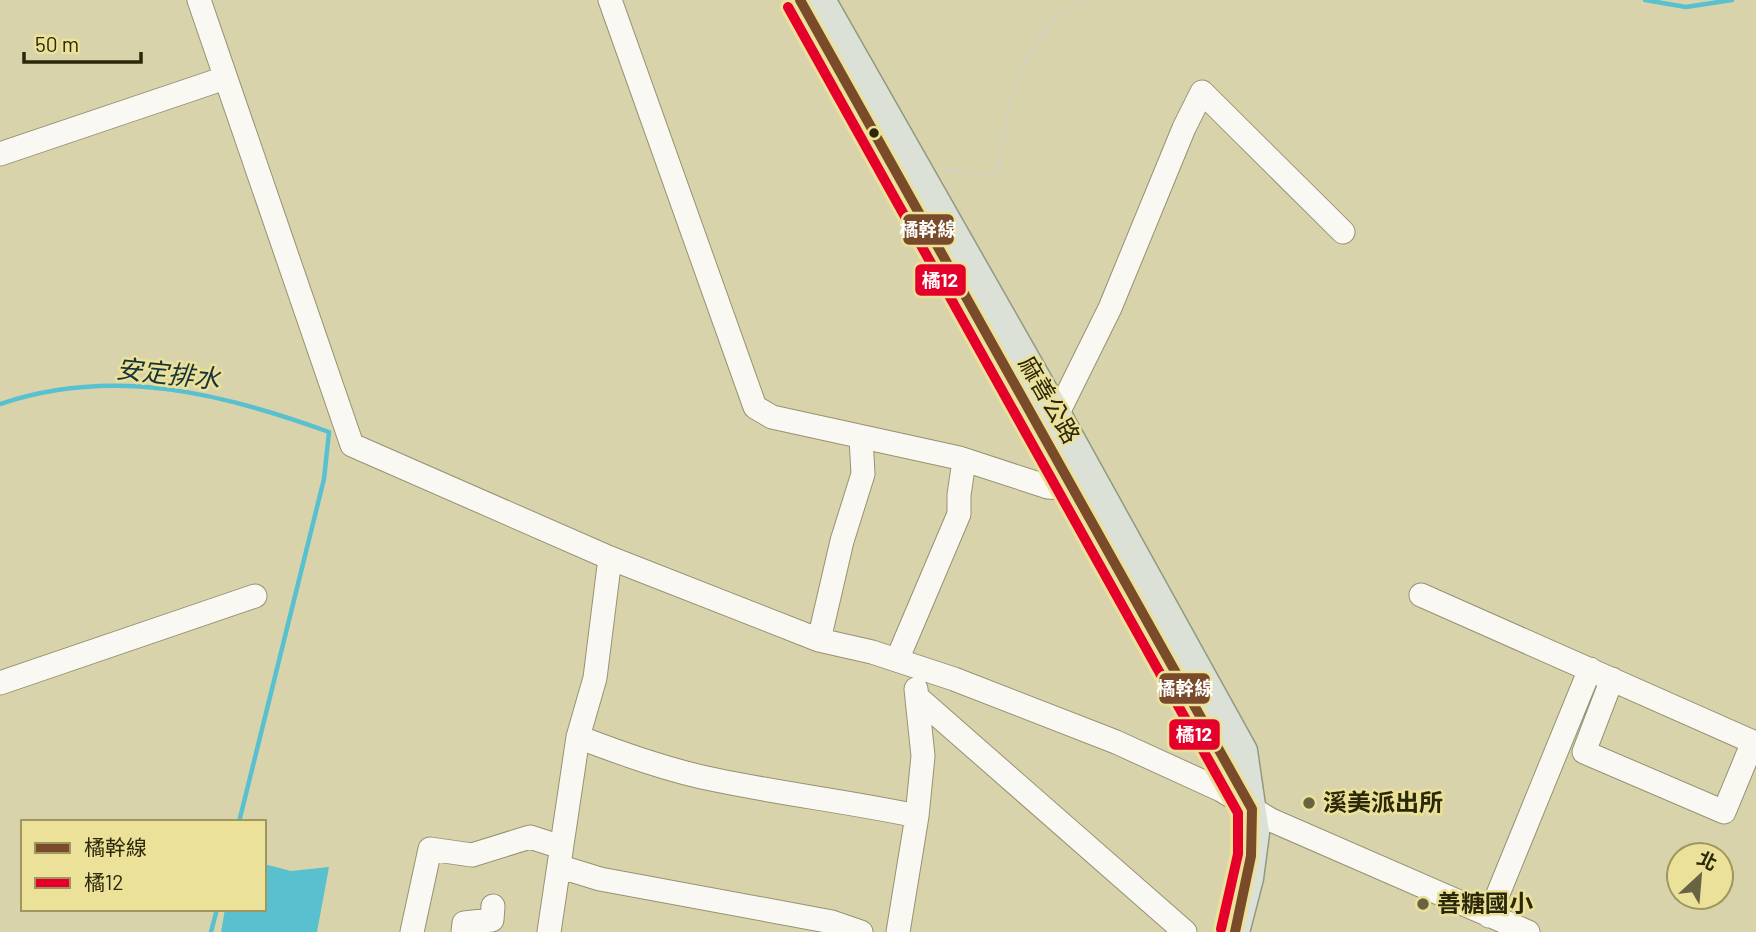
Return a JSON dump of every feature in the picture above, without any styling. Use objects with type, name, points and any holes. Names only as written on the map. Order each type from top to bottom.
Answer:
[{"type":"main road","name":"麻善公路","points":[[800,0],[1244,751],[1254,846],[1235,932]]},
{"type":"main road","name":"麻善公路","points":[[821,0],[1057,415],[1084,484]]},
{"type":"lane","points":[[199,0],[352,445],[610,558],[819,640],[954,679],[1116,742],[1221,790],[1252,809],[1528,932]]},
{"type":"lane","points":[[610,0],[755,407],[772,417],[964,461],[1048,487],[1084,484]]},
{"type":"lane","points":[[0,154],[225,78]]},
{"type":"lane","points":[[1057,415],[1110,308],[1184,128],[1202,92],[1343,232]]},
{"type":"lane","points":[[819,640],[842,541],[863,474],[861,438]]},
{"type":"lane","points":[[898,932],[917,816],[923,756],[917,697],[906,664],[960,513],[959,495],[964,461]]},
{"type":"lane","points":[[549,932],[578,737],[594,678],[610,558]]},
{"type":"lane","points":[[1421,594],[1590,669],[1753,742],[1724,812],[1584,752],[1612,679]]},
{"type":"lane","points":[[0,683],[255,596]]},
{"type":"lane","points":[[1489,916],[1590,669]]},
{"type":"lane","points":[[917,697],[1185,932]]},
{"type":"lane","points":[[578,737],[639,759],[716,780],[839,799],[917,816]]},
{"type":"lane","points":[[412,932],[430,849],[472,855],[530,837],[600,879],[832,922],[861,932]]},
{"type":"lane","points":[[463,932],[464,923],[492,920],[494,906]]},
{"type":"path","points":[[942,169],[952,173],[993,176],[999,168],[1012,97],[1035,45],[1066,7],[1085,0]]},
{"type":"water","points":[[266,865],[291,871],[329,867],[317,932],[221,932],[225,911],[266,911]]},
{"type":"waterway","points":[[1645,0],[1686,7],[1732,0]]},
{"type":"waterway","name":"安定排水","points":[[0,404],[42,393],[84,387],[167,389],[248,406],[329,432],[324,479],[239,820]]},
{"type":"waterway","points":[[211,932],[216,911]]},
{"type":"transit line","name":"橘幹線","points":[[800,0],[1252,809],[1251,856],[1235,932]]},
{"type":"transit line","name":"橘12","points":[[788,7],[1238,813],[1238,854],[1221,929]]},
{"type":"place","name":"溪美派出所","points":[[1309,803]]},
{"type":"place","name":"善糖國小","points":[[1423,904]]}]
